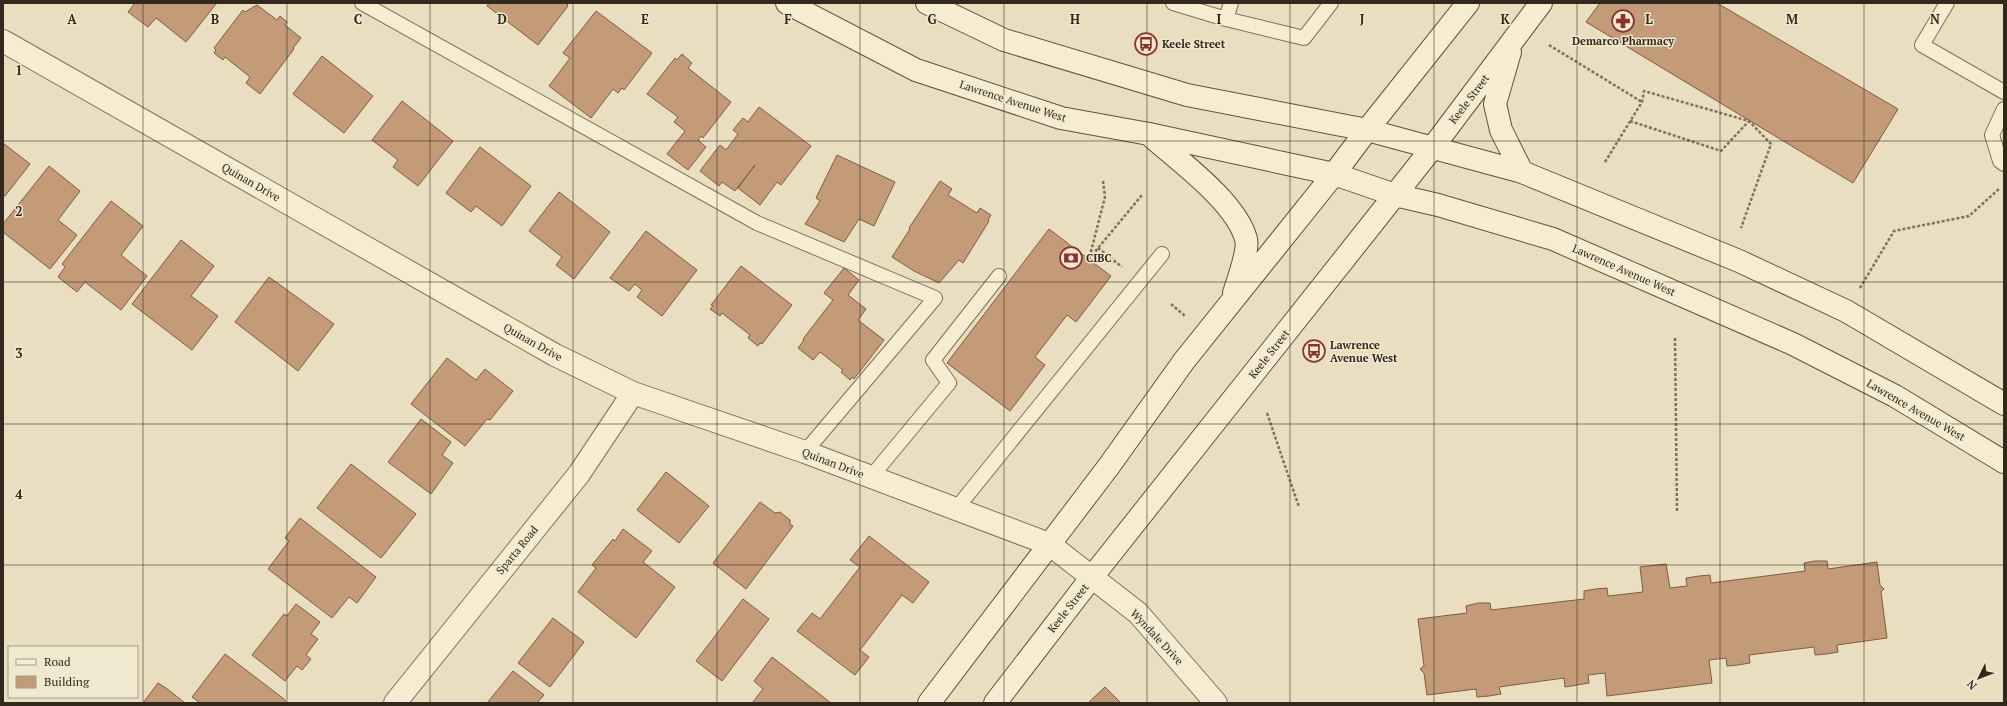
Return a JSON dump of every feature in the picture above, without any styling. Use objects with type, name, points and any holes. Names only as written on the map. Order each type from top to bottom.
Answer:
[{"type":"main road","name":"Lawrence Avenue West","points":[[787,3],[916,70],[1061,118],[1149,134],[1334,174],[1395,195],[1438,205],[1553,239],[1793,344],[1895,396],[2004,462]]},
{"type":"main road","points":[[927,3],[1004,40],[1188,95],[1367,130],[1522,172],[1739,261],[1846,311],[2004,404]]},
{"type":"main road","points":[[929,703],[1109,466],[1184,361],[1334,174],[1468,3]]},
{"type":"main road","name":"Keele Street","points":[[995,703],[1092,577],[1395,195],[1541,3]]},
{"type":"main road","points":[[1514,39],[1495,104],[1501,130],[1522,172]]},
{"type":"main road","name":"Quinan Drive","points":[[3,41],[555,355],[633,393],[805,452],[1049,544],[1092,577]]},
{"type":"main road","points":[[1149,134],[1225,201],[1246,240],[1243,266],[1231,303]]},
{"type":"main road","name":"Sparta Road","points":[[395,703],[579,474],[633,393]]},
{"type":"main road","name":"Wyndale Drive","points":[[1092,577],[1138,613],[1216,703]]},
{"type":"lane","points":[[362,3],[757,222],[935,298],[805,452]]},
{"type":"lane","points":[[1173,3],[1226,20],[1304,38],[1331,3]]},
{"type":"lane","points":[[1226,20],[1231,3]]},
{"type":"lane","points":[[1947,3],[1922,45],[2004,92]]},
{"type":"lane","points":[[2004,109],[1992,135],[2000,161],[2004,164]]},
{"type":"lane","points":[[956,509],[1162,254]]},
{"type":"lane","points":[[871,477],[949,383],[933,360],[999,276]]},
{"type":"path","points":[[1548,45],[1642,102]]},
{"type":"path","points":[[1605,162],[1642,102],[1644,91],[1749,121],[1772,144],[1741,228]]},
{"type":"path","points":[[1630,121],[1721,151],[1749,121]]},
{"type":"path","points":[[1103,181],[1105,197],[1089,259],[1142,194]]},
{"type":"path","points":[[1858,290],[1894,231],[1969,216],[1999,190]]},
{"type":"path","points":[[1098,248],[1126,270]]},
{"type":"path","points":[[1171,304],[1177,309]]},
{"type":"path","points":[[1675,338],[1677,512]]},
{"type":"path","points":[[1267,413],[1299,508]]},
{"type":"building","points":[[135,3],[216,4],[186,42],[156,18],[148,27],[128,12]]},
{"type":"building","points":[[489,3],[569,3],[538,45],[487,6]]},
{"type":"building","points":[[1600,3],[1717,3],[1898,109],[1853,183],[1586,22]]},
{"type":"building","points":[[257,5],[277,20],[280,16],[287,22],[285,25],[301,38],[260,94],[246,83],[250,77],[225,57],[223,60],[214,53],[216,50],[214,48],[243,10],[245,12]]},
{"type":"building","points":[[596,11],[652,53],[624,90],[622,88],[618,93],[613,89],[591,118],[549,86],[570,58],[563,53]]},
{"type":"building","points":[[682,54],[692,63],[688,68],[731,102],[703,138],[701,136],[698,140],[706,147],[688,170],[667,154],[685,131],[674,122],[678,117],[647,94],[675,58],[677,60]]},
{"type":"building","points":[[322,56],[373,96],[344,133],[293,94]]},
{"type":"building","points":[[402,101],[453,141],[418,186],[393,167],[398,160],[372,140]]},
{"type":"building","points":[[759,107],[811,146],[781,185],[777,182],[760,205],[738,188],[755,165],[735,191],[722,182],[719,186],[700,171],[720,145],[726,150],[738,134],[733,130],[743,118],[748,122]]},
{"type":"building","points":[[3,143],[30,164],[5,196],[3,195]]},
{"type":"building","points":[[480,147],[531,186],[502,226],[476,206],[471,212],[446,193]]},
{"type":"building","points":[[837,155],[895,182],[874,226],[859,219],[844,242],[805,224],[820,201],[816,198]]},
{"type":"building","points":[[49,166],[80,191],[58,220],[77,235],[50,269],[3,232],[3,224]]},
{"type":"building","points":[[940,181],[952,189],[948,195],[977,213],[980,208],[991,215],[988,220],[989,221],[963,263],[959,260],[939,283],[914,271],[892,257]]},
{"type":"building","points":[[559,192],[610,232],[574,279],[556,265],[562,257],[529,231]]},
{"type":"building","points":[[111,201],[143,226],[121,255],[147,276],[121,310],[85,282],[77,292],[58,277],[65,267],[62,264]]},
{"type":"building","points":[[1049,229],[1111,276],[1076,322],[1067,315],[1035,357],[1045,365],[1010,411],[947,363]]},
{"type":"building","points":[[646,231],[697,270],[662,316],[637,297],[642,290],[635,284],[629,291],[610,278]]},
{"type":"building","points":[[181,240],[214,266],[191,296],[218,316],[192,350],[132,304]]},
{"type":"building","points":[[741,266],[792,305],[762,344],[760,343],[758,346],[748,338],[750,335],[722,313],[720,316],[710,309],[713,306],[711,305]]},
{"type":"building","points":[[844,268],[859,280],[848,295],[866,309],[858,320],[884,340],[854,379],[852,377],[850,380],[841,372],[843,370],[820,352],[813,360],[798,348],[804,340],[803,339],[833,300],[824,293]]},
{"type":"building","points":[[269,277],[334,324],[298,371],[235,322]]},
{"type":"building","points":[[447,358],[476,380],[485,369],[513,391],[490,420],[487,419],[465,446],[411,404]]},
{"type":"building","points":[[421,419],[451,442],[442,455],[453,463],[431,494],[388,462]]},
{"type":"building","points":[[351,464],[416,514],[381,558],[317,508]]},
{"type":"building","points":[[666,472],[709,506],[679,543],[637,510]]},
{"type":"building","points":[[760,502],[775,513],[780,512],[790,520],[790,524],[793,526],[746,589],[713,563]]},
{"type":"building","points":[[300,518],[376,577],[357,603],[349,597],[332,618],[268,569],[289,541],[285,538]]},
{"type":"building","points":[[623,529],[652,551],[643,562],[675,587],[636,638],[578,592],[596,568],[592,565],[613,539],[615,541]]},
{"type":"building","points":[[869,536],[929,582],[913,603],[902,595],[860,650],[869,657],[855,675],[797,631],[812,613],[820,619],[860,567],[850,560]]},
{"type":"building","points":[[1827,561],[1828,569],[1877,562],[1880,585],[1884,589],[1881,592],[1887,638],[1837,645],[1838,652],[1827,654],[1815,655],[1814,647],[1749,655],[1750,663],[1738,665],[1727,666],[1726,658],[1709,660],[1712,683],[1607,696],[1605,673],[1588,675],[1589,683],[1565,687],[1564,678],[1499,687],[1501,694],[1489,696],[1477,697],[1476,689],[1427,695],[1424,673],[1420,669],[1424,666],[1418,619],[1467,613],[1466,606],[1478,603],[1490,603],[1491,610],[1584,599],[1584,591],[1595,589],[1607,588],[1608,596],[1643,592],[1640,567],[1666,564],[1670,588],[1687,586],[1686,578],[1699,576],[1710,575],[1711,583],[1805,571],[1804,563]]},
{"type":"building","points":[[743,599],[769,619],[722,681],[696,661]]},
{"type":"building","points":[[296,604],[320,622],[311,634],[318,639],[306,655],[311,659],[302,670],[297,666],[285,681],[252,655],[284,614],[287,616]]},
{"type":"building","points":[[553,618],[584,642],[550,687],[518,663]]},
{"type":"building","points":[[225,654],[284,699],[287,703],[200,703],[192,697]]},
{"type":"building","points":[[772,657],[831,703],[752,703],[763,689],[754,681]]},
{"type":"building","points":[[513,671],[544,695],[537,703],[487,703]]},
{"type":"building","points":[[158,683],[166,688],[185,703],[143,703]]},
{"type":"building","points":[[1105,687],[1121,703],[1088,703]]},
{"type":"place","name":"Demarco Pharmacy","points":[[1623,21]]},
{"type":"place","name":"Keele Street","points":[[1146,44]]},
{"type":"place","name":"CIBC","points":[[1071,258]]},
{"type":"place","name":"Lawrence Avenue West","points":[[1314,351]]}]
